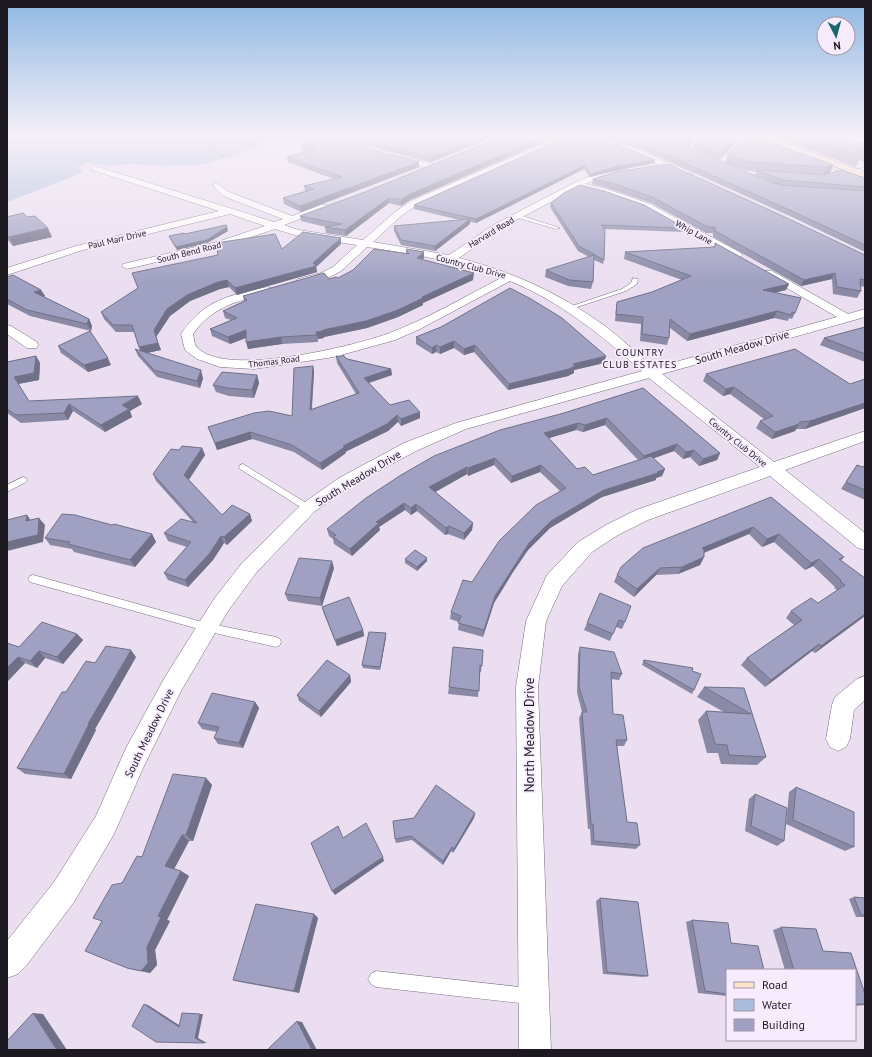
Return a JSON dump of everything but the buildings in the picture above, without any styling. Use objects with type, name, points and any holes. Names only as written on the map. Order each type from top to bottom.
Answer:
[{"type":"street","name":"Country Club Drive","points":[[145,184],[298,233],[451,259],[510,277],[534,287],[569,308],[601,330],[865,543]]},
{"type":"street","points":[[295,283],[331,272],[366,245],[398,214],[414,203],[457,184]]},
{"type":"street","points":[[216,185],[226,194],[292,219]]},
{"type":"street","name":"Harvard Road","points":[[451,259],[498,226],[577,185]]},
{"type":"street","name":"Whip Lane","points":[[577,185],[607,192],[647,206],[747,261]]},
{"type":"street","name":"South Bend Road","points":[[127,266],[220,244],[334,204]]},
{"type":"street","name":"Paul Marr Drive","points":[[7,272],[74,248],[229,212]]},
{"type":"street","points":[[760,269],[847,318]]},
{"type":"street","name":"Thomas Road","points":[[280,287],[214,306],[202,314],[187,334],[190,347],[202,356],[220,363],[254,365],[334,353],[391,337],[416,326],[510,277]]},
{"type":"street","name":"South Meadow Drive","points":[[7,963],[15,955],[64,892],[105,826],[136,757],[173,684],[206,626],[220,605],[249,568],[308,508],[346,482],[410,447],[461,426],[865,313]]},
{"type":"street","points":[[7,329],[32,345]]},
{"type":"street","name":"North Meadow Drive","points":[[535,1050],[527,687],[536,621],[554,581],[585,547],[612,530],[642,515],[865,436]]},
{"type":"street","points":[[838,739],[843,705],[865,686]]},
{"type":"lane","points":[[517,216],[558,228]]},
{"type":"lane","points":[[569,308],[624,290],[634,284],[635,279]]},
{"type":"lane","points":[[243,467],[308,508]]},
{"type":"lane","points":[[7,489],[23,480]]},
{"type":"lane","points":[[33,579],[206,626],[276,642]]},
{"type":"lane","points":[[376,979],[534,996]]},
{"type":"water","points":[[7,184],[53,184],[7,202]]},
{"type":"district","name":"COUNTRY CLUB ESTATES","points":[[640,358]]}]
